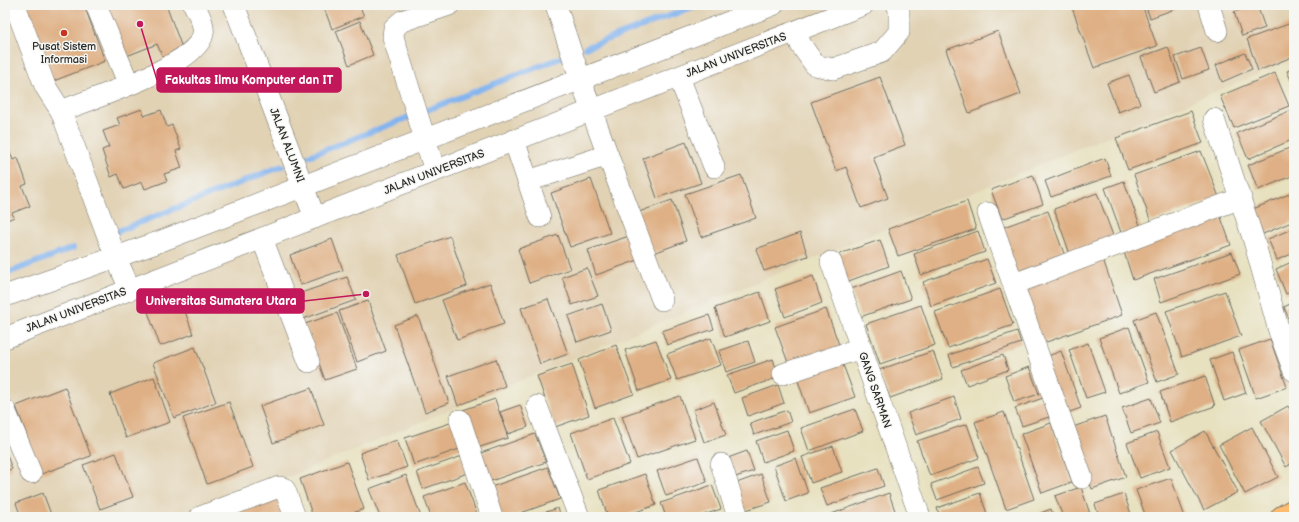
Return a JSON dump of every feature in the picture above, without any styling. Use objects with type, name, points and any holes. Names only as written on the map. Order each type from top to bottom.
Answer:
[{"type":"main road","points":[[1282,517],[1294,510]]},
{"type":"street","points":[[15,5],[45,86],[61,111],[116,258],[130,289]]},
{"type":"street","points":[[96,5],[129,85]]},
{"type":"street","points":[[61,111],[129,85],[168,67],[189,53],[201,39],[203,32],[202,24],[194,5]]},
{"type":"street","name":"JALAN ALUMNI","points":[[234,5],[315,218]]},
{"type":"street","points":[[435,171],[393,38],[394,28],[402,20],[449,5]]},
{"type":"street","points":[[556,5],[608,155],[662,300]]},
{"type":"street","points":[[5,296],[156,243],[773,5]]},
{"type":"street","points":[[796,32],[801,45],[815,64],[833,69],[882,52],[899,32],[899,9],[897,5]]},
{"type":"street","points":[[1209,5],[1217,31]]},
{"type":"street","name":"JALAN UNIVERSITAS","points":[[5,338],[796,32],[859,6]]},
{"type":"street","points":[[679,77],[714,167]]},
{"type":"street","points":[[1214,119],[1241,198],[1279,330],[1294,371]]},
{"type":"street","points":[[514,140],[540,217]]},
{"type":"street","points":[[528,181],[608,155]]},
{"type":"street","points":[[1014,284],[1241,198]]},
{"type":"street","points":[[988,213],[1082,478]]},
{"type":"street","points":[[262,238],[309,362]]},
{"type":"street","points":[[156,243],[171,274]]},
{"type":"street","name":"GANG SARMAN","points":[[831,262],[920,517]]},
{"type":"street","points":[[783,374],[861,348]]},
{"type":"street","points":[[537,406],[579,517]]},
{"type":"street","points":[[5,410],[31,473]]},
{"type":"street","points":[[460,420],[492,517]]},
{"type":"street","points":[[721,464],[738,517]]},
{"type":"street","points":[[200,517],[279,487],[285,490],[295,517]]},
{"type":"shaded area","points":[[5,5],[1294,5],[1294,59],[192,517],[5,517]]},
{"type":"building","name":"Pusat Sistem Informasi","points":[[22,5],[84,5],[105,61],[51,82]]},
{"type":"building","points":[[99,5],[166,5],[184,53],[164,60],[157,44],[119,59]]},
{"type":"building","points":[[323,5],[359,5],[364,16],[332,29]]},
{"type":"building","points":[[1071,5],[1142,5],[1157,46],[1094,68]]},
{"type":"building","points":[[1145,5],[1186,5],[1150,18]]},
{"type":"building","points":[[1257,5],[1265,28],[1242,36],[1234,12]]},
{"type":"building","points":[[360,21],[373,55],[349,65],[336,31]]},
{"type":"building","points":[[1294,22],[1294,56],[1258,71],[1247,39]]},
{"type":"building","points":[[998,31],[1021,94],[969,113],[946,50]]},
{"type":"building","points":[[1168,47],[1180,82],[1154,92],[1141,57]]},
{"type":"building","points":[[1201,48],[1209,70],[1183,79],[1175,57]]},
{"type":"building","points":[[1245,53],[1252,69],[1222,82],[1216,65]]},
{"type":"building","points":[[1294,68],[1294,87],[1287,71]]},
{"type":"building","points":[[1275,73],[1289,106],[1234,128],[1220,96]]},
{"type":"building","points":[[1129,75],[1140,104],[1118,112],[1107,83]]},
{"type":"building","points":[[880,77],[905,145],[873,157],[888,198],[861,208],[846,167],[836,171],[811,102]]},
{"type":"building","points":[[142,109],[144,116],[161,110],[167,127],[172,125],[181,149],[176,151],[182,168],[164,174],[167,181],[145,189],[142,182],[124,189],[118,174],[111,177],[102,150],[109,147],[103,131],[120,125],[117,118]]},
{"type":"building","points":[[1294,109],[1294,139],[1248,159],[1237,133]]},
{"type":"building","points":[[1191,111],[1203,143],[1128,170],[1116,138]]},
{"type":"building","points":[[686,142],[701,183],[657,198],[643,158]]},
{"type":"building","points":[[7,145],[13,160],[18,158],[27,184],[22,186],[30,206],[12,213],[14,217],[5,221],[5,146]]},
{"type":"building","points":[[1294,146],[1294,175],[1258,190],[1248,165]]},
{"type":"building","points":[[1201,151],[1219,197],[1151,222],[1134,175]]},
{"type":"building","points":[[1105,158],[1111,176],[1051,197],[1045,181]]},
{"type":"building","points":[[741,175],[756,218],[701,237],[685,194]]},
{"type":"building","points":[[1033,175],[1043,204],[1002,219],[991,190]]},
{"type":"building","points":[[591,179],[610,233],[570,247],[551,193]]},
{"type":"building","points":[[1124,181],[1142,231],[1123,238],[1105,188]]},
{"type":"building","points":[[1294,192],[1294,221],[1263,234],[1253,209]]},
{"type":"building","points":[[1097,193],[1114,238],[1070,254],[1054,209]]},
{"type":"building","points":[[672,200],[686,241],[651,254],[636,213]]},
{"type":"building","points":[[967,201],[976,229],[898,256],[888,229]]},
{"type":"building","points":[[1048,211],[1065,256],[1015,275],[998,229]]},
{"type":"building","points":[[1220,215],[1231,245],[1133,280],[1123,249]]},
{"type":"building","points":[[1294,228],[1294,253],[1277,260],[1268,239]]},
{"type":"building","points":[[978,231],[985,252],[921,275],[914,254]]},
{"type":"building","points":[[800,233],[808,256],[764,271],[756,249]]},
{"type":"building","points":[[558,235],[570,269],[529,283],[518,249]]},
{"type":"building","points":[[632,235],[641,259],[596,275],[588,250]]},
{"type":"building","points":[[450,236],[467,286],[415,304],[398,255]]},
{"type":"building","points":[[332,239],[343,270],[300,285],[290,255]]},
{"type":"building","points":[[880,240],[889,266],[846,282],[836,255]]},
{"type":"building","points":[[1232,252],[1240,274],[1161,302],[1154,279]]},
{"type":"building","points":[[987,259],[996,283],[931,306],[923,282]]},
{"type":"building","points":[[1103,259],[1122,315],[1041,344],[1021,288]]},
{"type":"building","points":[[1294,261],[1294,290],[1286,294],[1276,269]]},
{"type":"building","points":[[587,268],[598,296],[572,305],[562,277]]},
{"type":"building","points":[[901,271],[911,299],[860,317],[851,289]]},
{"type":"building","points":[[813,276],[822,303],[785,317],[775,289]]},
{"type":"building","points":[[347,277],[356,300],[303,319],[295,295]]},
{"type":"building","points":[[490,283],[504,324],[457,340],[442,300]]},
{"type":"building","points":[[1000,289],[1013,325],[948,348],[935,312]]},
{"type":"building","points":[[1225,291],[1241,336],[1182,357],[1166,311]]},
{"type":"building","points":[[760,292],[770,321],[725,337],[715,308]]},
{"type":"building","points":[[548,299],[568,354],[540,364],[521,308]]},
{"type":"building","points":[[181,300],[193,334],[160,346],[148,312]]},
{"type":"building","points":[[368,301],[386,351],[357,362],[339,311]]},
{"type":"building","points":[[1294,302],[1294,331],[1284,307]]},
{"type":"building","points":[[602,304],[611,330],[577,342],[568,316]]},
{"type":"building","points":[[921,305],[935,345],[880,364],[866,324]]},
{"type":"building","points":[[826,309],[841,350],[790,368],[775,327]]},
{"type":"building","points":[[1156,312],[1179,374],[1157,382],[1134,320]]},
{"type":"building","points":[[337,313],[357,369],[325,380],[305,324]]},
{"type":"building","points":[[709,315],[714,329],[667,345],[662,331]]},
{"type":"building","points":[[418,316],[449,403],[425,412],[394,325]]},
{"type":"building","points":[[1129,327],[1149,382],[1119,393],[1099,338]]},
{"type":"building","points":[[1017,331],[1021,343],[953,367],[949,355]]},
{"type":"building","points":[[711,338],[721,365],[677,380],[667,354]]},
{"type":"building","points":[[1270,339],[1287,387],[1256,398],[1239,350]]},
{"type":"building","points":[[656,340],[671,380],[639,391],[625,350]]},
{"type":"building","points":[[748,341],[755,362],[726,372],[719,351]]},
{"type":"building","points":[[1088,343],[1105,392],[1086,398],[1069,350]]},
{"type":"building","points":[[616,345],[634,394],[595,408],[579,360]]},
{"type":"building","points":[[195,347],[216,402],[174,418],[153,363]]},
{"type":"building","points":[[933,351],[943,379],[890,398],[879,370]]},
{"type":"building","points":[[1061,351],[1081,408],[1064,414],[1043,358]]},
{"type":"building","points":[[1232,352],[1246,393],[1224,401],[1210,360]]},
{"type":"building","points":[[1003,355],[1008,370],[967,385],[961,370]]},
{"type":"building","points":[[496,359],[505,386],[458,406],[448,376]]},
{"type":"building","points":[[773,359],[779,377],[734,393],[727,375]]},
{"type":"building","points":[[842,362],[855,397],[809,413],[797,378]]},
{"type":"building","points":[[572,364],[589,415],[555,427],[537,376]]},
{"type":"building","points":[[1029,367],[1039,394],[1014,402],[1005,376]]},
{"type":"building","points":[[1205,376],[1215,406],[1170,422],[1160,392]]},
{"type":"building","points":[[154,377],[170,422],[126,438],[110,394]]},
{"type":"building","points":[[778,385],[784,403],[748,416],[742,398]]},
{"type":"building","points":[[65,387],[91,456],[41,474],[16,406]]},
{"type":"building","points":[[311,388],[324,425],[273,443],[260,406]]},
{"type":"building","points":[[680,396],[695,439],[637,459],[622,416]]},
{"type":"building","points":[[954,397],[961,419],[916,435],[908,413]]},
{"type":"building","points":[[1043,398],[1049,417],[1022,426],[1015,408]]},
{"type":"building","points":[[1151,398],[1160,423],[1131,433],[1122,408]]},
{"type":"building","points":[[495,399],[508,438],[477,448],[463,410]]},
{"type":"building","points":[[229,402],[253,467],[207,484],[183,418]]},
{"type":"building","points":[[714,402],[726,435],[704,442],[693,410]]},
{"type":"building","points":[[520,405],[528,427],[508,434],[500,412]]},
{"type":"building","points":[[1288,406],[1294,417],[1294,462],[1286,467],[1261,421]]},
{"type":"building","points":[[855,409],[863,431],[809,451],[801,428]]},
{"type":"building","points":[[787,410],[791,422],[754,435],[750,423]]},
{"type":"building","points":[[1004,412],[1034,499],[1006,509],[975,422]]},
{"type":"building","points":[[1105,416],[1126,477],[1092,489],[1070,428]]},
{"type":"building","points":[[613,418],[630,464],[587,479],[571,433]]},
{"type":"building","points":[[453,422],[462,448],[414,465],[405,438]]},
{"type":"building","points":[[1051,423],[1072,482],[1042,493],[1021,434]]},
{"type":"building","points":[[967,424],[979,458],[930,476],[917,441]]},
{"type":"building","points":[[1252,427],[1278,477],[1245,494],[1219,445]]},
{"type":"building","points":[[787,430],[794,451],[763,462],[756,441]]},
{"type":"building","points":[[1205,431],[1238,492],[1204,510],[1172,450]]},
{"type":"building","points":[[1157,432],[1170,467],[1140,478],[1127,443]]},
{"type":"building","points":[[535,434],[546,462],[488,482],[478,454]]},
{"type":"building","points":[[397,440],[407,467],[369,480],[360,453]]},
{"type":"building","points":[[833,446],[842,472],[811,483],[802,457]]},
{"type":"building","points":[[5,450],[12,469],[5,471]]},
{"type":"building","points":[[747,451],[754,471],[732,478],[725,459]]},
{"type":"building","points":[[116,453],[133,497],[100,509],[83,465]]},
{"type":"building","points":[[462,456],[468,473],[423,489],[417,472]]},
{"type":"building","points":[[698,457],[707,482],[666,496],[657,471]]},
{"type":"building","points":[[796,458],[808,493],[786,501],[774,466]]},
{"type":"building","points":[[347,462],[364,509],[341,517],[313,517],[300,479]]},
{"type":"building","points":[[548,467],[560,499],[510,517],[498,517],[488,488]]},
{"type":"building","points":[[978,467],[984,483],[937,500],[931,484]]},
{"type":"building","points":[[878,468],[884,486],[827,506],[820,488]]},
{"type":"building","points":[[645,474],[656,505],[621,517],[608,517],[599,490]]},
{"type":"building","points":[[761,474],[771,502],[743,511],[734,484]]},
{"type":"building","points":[[406,475],[421,517],[380,517],[369,489]]},
{"type":"building","points":[[1171,478],[1185,517],[1146,517],[1136,490]]},
{"type":"building","points":[[465,482],[478,517],[431,517],[424,497]]},
{"type":"building","points":[[712,485],[721,509],[698,517],[666,517],[661,503]]},
{"type":"building","points":[[1081,487],[1091,517],[1063,517],[1055,496]]},
{"type":"building","points":[[43,493],[52,517],[21,517],[16,503]]},
{"type":"building","points":[[889,493],[897,517],[826,516]]},
{"type":"building","points":[[980,493],[988,517],[940,517],[937,508]]},
{"type":"building","points":[[1124,494],[1132,517],[1099,517],[1095,504]]},
{"type":"building","points":[[281,497],[288,517],[231,517],[231,515]]},
{"type":"building","points":[[558,508],[561,517],[532,517]]},
{"type":"building","points":[[1051,509],[1054,517],[1030,517]]},
{"type":"waterway","points":[[585,48],[698,5]]},
{"type":"waterway","points":[[309,156],[563,57]]},
{"type":"waterway","points":[[111,234],[282,166]]},
{"type":"waterway","points":[[5,274],[73,248]]},
{"type":"place","name":"Fakultas Ilmu Komputer dan IT","points":[[140,24]]},
{"type":"place","name":"Pusat Sistem Informasi","points":[[64,33]]},
{"type":"place","name":"Universitas Sumatera Utara","points":[[366,294]]}]
